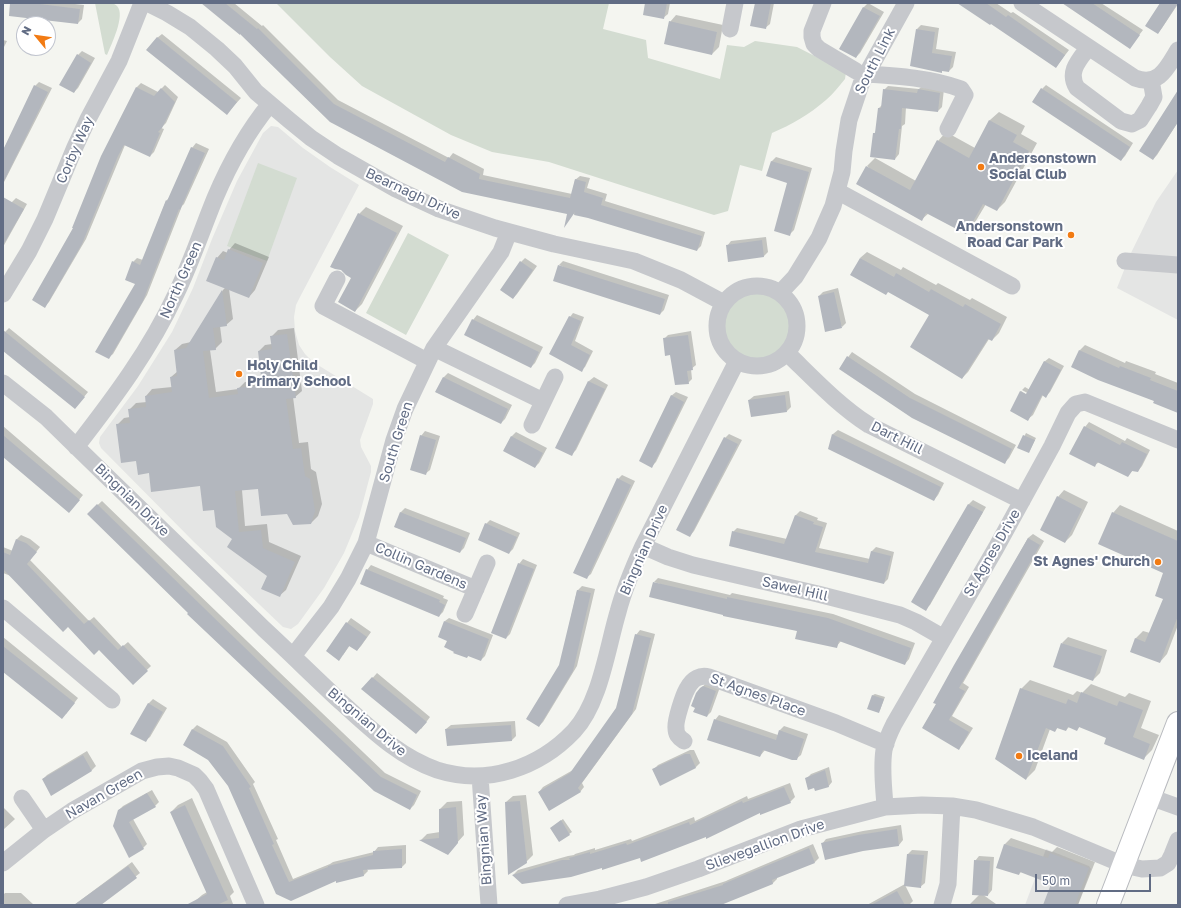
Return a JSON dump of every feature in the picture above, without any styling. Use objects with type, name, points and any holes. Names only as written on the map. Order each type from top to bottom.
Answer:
[{"type":"main road","points":[[1108,905],[1178,723]]},
{"type":"street","name":"Corby Way","points":[[3,294],[29,251],[45,219],[88,119],[119,61],[142,3]]},
{"type":"street","name":"Bearnagh Drive","points":[[147,3],[190,27],[217,49],[235,66],[256,92],[311,138],[338,156],[396,189],[462,218],[554,244],[634,260],[681,280],[724,302]]},
{"type":"street","points":[[730,29],[735,3]]},
{"type":"street","points":[[823,3],[812,30],[814,44],[819,49],[861,72],[921,79],[948,84],[961,89],[965,95],[948,129]]},
{"type":"street","name":"South Link","points":[[780,293],[794,277],[825,224],[842,172],[849,120],[861,84],[861,72],[906,3]]},
{"type":"street","points":[[1022,3],[1088,48],[1140,80],[1151,80],[1160,76],[1178,50]]},
{"type":"street","points":[[1088,48],[1077,63],[1073,72],[1072,81],[1076,88],[1121,121],[1132,124],[1140,120],[1150,106],[1154,97],[1151,80]]},
{"type":"street","name":"North Green","points":[[76,447],[126,382],[155,337],[176,294],[228,170],[249,131],[270,104]]},
{"type":"street","points":[[837,191],[1012,286]]},
{"type":"street","name":"South Green","points":[[292,656],[332,607],[348,579],[366,542],[394,440],[405,409],[430,354],[501,252],[509,232]]},
{"type":"street","points":[[1125,261],[1178,265]]},
{"type":"street","points":[[337,279],[323,306],[430,354],[543,401]]},
{"type":"street","points":[[750,286],[771,288],[780,293],[790,304],[796,317],[796,336],[787,353],[780,359],[764,366],[745,365],[728,354],[721,345],[717,335],[716,324],[718,313],[724,302],[740,289],[750,286]]},
{"type":"street","name":"Dart Hill","points":[[787,353],[852,414],[869,425],[1022,501]]},
{"type":"street","name":"Bingnian Drive","points":[[3,382],[46,417],[292,656],[396,750],[413,760],[436,770],[451,774],[480,776],[505,773],[541,758],[560,745],[576,729],[590,707],[602,675],[618,609],[630,576],[643,546],[737,361]]},
{"type":"street","points":[[532,425],[555,377]]},
{"type":"street","name":"St Agnes Drive","points":[[885,807],[883,768],[885,749],[894,724],[996,548],[1052,446],[1068,412],[1076,404],[1085,402],[1178,440]]},
{"type":"street","name":"Collin Gardens","points":[[366,542],[476,589]]},
{"type":"street","name":"Sawel Hill","points":[[643,546],[668,557],[693,565],[900,615],[916,622],[944,638]]},
{"type":"street","name":"Collin Gardens","points":[[465,614],[487,563]]},
{"type":"street","points":[[3,608],[112,700]]},
{"type":"street","name":"St Agnes Place","points":[[684,741],[679,738],[676,724],[690,683],[696,678],[703,676],[828,720],[886,744]]},
{"type":"street","name":"Navan Green","points":[[3,864],[44,830],[72,811],[142,771],[157,767],[169,766],[194,775],[200,780],[206,789],[256,905]]},
{"type":"street","name":"Bingnian Way","points":[[480,776],[488,905]]},
{"type":"street","points":[[1150,797],[1178,807]]},
{"type":"street","points":[[22,798],[44,830]]},
{"type":"street","name":"Slievegallion Drive","points":[[566,905],[600,899],[646,887],[698,870],[801,829],[885,807],[922,805],[952,806],[976,810],[1033,827],[1124,865],[1142,869],[1160,868],[1168,863],[1178,840]]},
{"type":"street","points":[[942,905],[948,884],[952,806]]},
{"type":"shaded area","points":[[95,3],[112,3],[117,6],[119,10],[119,23],[107,55],[105,54]]},
{"type":"shaded area","points":[[276,3],[609,3],[603,29],[646,40],[648,58],[720,79],[727,45],[744,47],[755,41],[797,47],[846,72],[845,79],[820,105],[800,119],[772,133],[762,171],[740,165],[728,211],[714,215],[549,162],[492,152],[451,135],[362,86],[330,57]]},
{"type":"shaded area","name":"Holy Child Primary School","points":[[271,126],[278,127],[303,148],[359,185],[296,305],[294,317],[295,331],[299,345],[305,354],[313,362],[373,399],[373,404],[360,440],[361,447],[371,466],[371,472],[359,517],[344,553],[324,588],[298,624],[291,629],[283,627],[194,542],[101,448],[99,443],[100,437],[138,386],[172,332],[193,288],[237,181],[263,133]]},
{"type":"shaded area","points":[[258,163],[297,178],[267,261],[227,246]]},
{"type":"shaded area","points":[[1178,170],[1178,320],[1117,288],[1130,255],[1156,202]]},
{"type":"shaded area","points":[[408,233],[449,255],[406,335],[366,313]]},
{"type":"shaded area","points":[[756,292],[769,295],[780,302],[787,313],[790,326],[787,339],[780,350],[769,357],[756,360],[743,357],[732,350],[725,339],[722,326],[725,313],[732,302],[743,295]]},
{"type":"shaded area","points":[[1046,849],[1089,866],[1091,869],[1078,905],[1025,905]]},
{"type":"building","points":[[10,3],[32,3],[80,9],[78,24],[56,21],[56,16],[9,16]]},
{"type":"building","points":[[201,3],[225,3],[257,29],[258,28],[334,104],[445,162],[448,157],[480,174],[479,179],[570,198],[575,179],[586,182],[584,192],[603,198],[601,205],[702,236],[697,251],[574,215],[575,212],[564,228],[567,214],[462,192],[330,122],[240,34]]},
{"type":"building","points":[[645,3],[667,3],[664,19],[643,15]]},
{"type":"building","points":[[755,3],[771,3],[766,29],[750,26]]},
{"type":"building","points":[[957,3],[986,3],[1006,17],[1008,15],[1065,55],[1056,68]]},
{"type":"building","points":[[1062,3],[1092,3],[1140,35],[1130,49]]},
{"type":"building","points":[[1160,3],[1178,3],[1158,34],[1145,26]]},
{"type":"building","points":[[863,7],[880,16],[856,58],[839,49]]},
{"type":"building","points":[[669,21],[717,32],[712,55],[664,44]]},
{"type":"building","points":[[916,29],[935,32],[932,53],[952,56],[949,72],[942,71],[942,73],[910,66]]},
{"type":"building","points":[[157,37],[237,102],[227,115],[146,50]]},
{"type":"building","points":[[77,54],[91,63],[74,93],[59,85]]},
{"type":"building","points":[[34,85],[48,92],[3,183],[3,150]]},
{"type":"building","points":[[136,87],[154,96],[161,88],[175,102],[162,128],[158,132],[160,133],[150,157],[124,145],[118,156],[82,244],[45,308],[32,300],[73,228],[101,156]]},
{"type":"building","points":[[1041,88],[1130,147],[1121,161],[1032,102]]},
{"type":"building","points":[[883,89],[917,93],[918,89],[940,93],[938,112],[902,108],[901,129],[899,129],[895,160],[870,157],[878,108],[881,108]]},
{"type":"building","points":[[1178,90],[1178,122],[1153,160],[1139,151]]},
{"type":"building","points":[[989,120],[1017,135],[1013,142],[1029,151],[997,211],[983,204],[966,234],[926,213],[922,221],[856,184],[866,166],[910,190],[937,140],[969,158]]},
{"type":"building","points":[[191,147],[205,153],[180,210],[179,209],[143,301],[109,359],[95,352],[135,284],[125,280],[132,261],[140,265],[166,200],[167,201]]},
{"type":"building","points":[[771,161],[809,172],[790,236],[774,231],[787,183],[766,176]]},
{"type":"building","points":[[3,197],[24,209],[3,245]]},
{"type":"building","points":[[358,213],[397,233],[355,312],[338,302],[351,278],[341,270],[330,267]]},
{"type":"building","points":[[762,240],[764,257],[728,262],[726,245]]},
{"type":"building","points":[[228,249],[263,263],[249,298],[206,281],[216,257],[224,260]]},
{"type":"building","points":[[860,258],[894,277],[896,273],[929,292],[931,289],[963,307],[965,304],[1001,324],[992,341],[988,339],[962,379],[910,347],[929,315],[888,292],[886,295],[850,275]]},
{"type":"building","points":[[520,261],[533,270],[513,299],[500,290]]},
{"type":"building","points":[[558,265],[665,299],[660,315],[553,281]]},
{"type":"building","points":[[222,290],[227,326],[213,328],[216,350],[203,351],[209,398],[238,394],[237,388],[262,385],[258,351],[272,349],[270,336],[287,334],[296,398],[286,399],[293,449],[301,448],[305,476],[310,479],[315,511],[311,524],[293,525],[287,514],[261,516],[258,489],[235,491],[239,532],[261,530],[263,548],[295,562],[280,597],[261,589],[267,576],[227,547],[232,539],[216,527],[214,510],[203,511],[200,486],[151,492],[149,473],[138,475],[136,461],[121,463],[116,424],[130,423],[128,409],[146,407],[145,396],[172,392],[170,377],[177,376],[174,350],[186,348]]},
{"type":"building","points":[[834,292],[842,328],[825,332],[818,296]]},
{"type":"building","points":[[569,316],[581,321],[571,345],[590,355],[582,372],[549,354]]},
{"type":"building","points":[[472,319],[539,352],[531,368],[464,335]]},
{"type":"building","points":[[3,330],[85,397],[75,409],[3,351]]},
{"type":"building","points":[[688,335],[693,370],[687,371],[689,384],[675,385],[670,355],[665,356],[663,338]]},
{"type":"building","points":[[1079,350],[1119,368],[1120,366],[1151,378],[1150,380],[1178,391],[1178,413],[1153,403],[1154,401],[1098,380],[1071,367]]},
{"type":"building","points":[[847,356],[910,398],[1012,449],[1005,464],[912,418],[839,369]]},
{"type":"building","points":[[1044,361],[1061,370],[1046,398],[1042,395],[1028,421],[1010,411],[1020,391],[1026,394]]},
{"type":"building","points":[[443,377],[508,409],[501,424],[435,392]]},
{"type":"building","points":[[588,381],[605,389],[572,456],[555,448]]},
{"type":"building","points":[[671,395],[684,402],[652,468],[639,461]]},
{"type":"building","points":[[785,395],[787,412],[751,417],[748,400]]},
{"type":"building","points":[[1084,426],[1120,445],[1122,442],[1147,454],[1138,472],[1132,471],[1128,477],[1097,462],[1095,467],[1069,454]]},
{"type":"building","points":[[832,434],[941,487],[934,501],[828,449]]},
{"type":"building","points":[[3,435],[80,500],[69,513],[3,457]]},
{"type":"building","points":[[420,435],[436,440],[426,475],[410,470]]},
{"type":"building","points":[[1023,435],[1035,440],[1029,453],[1017,448]]},
{"type":"building","points":[[511,436],[543,453],[535,468],[503,451]]},
{"type":"building","points":[[724,437],[738,444],[690,537],[676,530]]},
{"type":"building","points":[[617,478],[631,485],[587,579],[573,573]]},
{"type":"building","points":[[1057,496],[1082,509],[1065,543],[1040,530]]},
{"type":"building","points":[[97,504],[273,675],[381,777],[417,795],[410,810],[374,791],[187,614],[188,613],[87,514]]},
{"type":"building","points":[[968,504],[983,512],[926,611],[911,602]]},
{"type":"building","points":[[400,512],[466,538],[460,553],[394,527]]},
{"type":"building","points":[[1112,512],[1178,541],[1178,616],[1160,663],[1130,652],[1135,638],[1145,642],[1163,599],[1155,596],[1163,573],[1098,544]]},
{"type":"building","points":[[795,515],[823,527],[815,552],[868,563],[871,551],[891,556],[884,584],[729,546],[732,531],[784,544]]},
{"type":"building","points":[[485,523],[517,537],[509,554],[478,540]]},
{"type":"building","points":[[1028,538],[1040,545],[959,688],[965,691],[949,720],[969,732],[959,750],[922,728],[936,704],[933,703],[954,665]]},
{"type":"building","points":[[16,539],[26,543],[37,552],[27,564],[84,624],[89,620],[118,650],[123,645],[148,671],[133,685],[99,650],[94,655],[68,627],[63,632],[3,569],[3,552],[10,555]]},
{"type":"building","points":[[518,563],[534,569],[506,639],[491,633]]},
{"type":"building","points":[[366,569],[440,600],[439,602],[445,605],[439,617],[360,584]]},
{"type":"building","points":[[653,582],[727,599],[727,597],[828,618],[911,648],[905,665],[839,641],[837,648],[795,639],[797,631],[723,616],[649,597]]},
{"type":"building","points":[[577,590],[591,593],[573,671],[539,727],[526,719],[559,665]]},
{"type":"building","points":[[444,621],[489,639],[481,661],[468,656],[467,658],[453,653],[454,652],[444,647],[447,641],[438,637]]},
{"type":"building","points":[[346,622],[367,637],[357,651],[349,646],[339,661],[326,651]]},
{"type":"building","points":[[635,634],[651,638],[632,714],[578,788],[581,792],[549,811],[538,792],[570,773],[616,708]]},
{"type":"building","points":[[1061,643],[1102,656],[1093,681],[1053,667]]},
{"type":"building","points":[[3,646],[75,703],[62,719],[3,672]]},
{"type":"building","points":[[372,677],[427,722],[416,734],[361,689]]},
{"type":"building","points":[[703,686],[716,691],[707,717],[693,712],[695,708],[691,706],[696,693]]},
{"type":"building","points":[[1020,688],[1066,704],[1068,699],[1077,703],[1081,692],[1117,706],[1119,701],[1143,710],[1133,737],[1150,744],[1144,760],[1104,744],[1106,738],[1079,727],[1077,731],[1068,727],[1066,731],[1057,728],[1055,732],[1046,728],[1026,780],[995,759]]},
{"type":"building","points":[[872,695],[884,699],[879,713],[867,709]]},
{"type":"building","points":[[148,703],[163,712],[146,742],[130,734]]},
{"type":"building","points":[[714,719],[776,740],[779,730],[804,739],[797,760],[792,760],[763,750],[760,757],[707,740]]},
{"type":"building","points":[[511,725],[512,741],[447,746],[445,729]]},
{"type":"building","points":[[192,729],[223,746],[251,787],[249,788],[289,882],[328,866],[373,855],[373,851],[402,849],[402,868],[363,870],[364,876],[336,883],[336,881],[291,901],[276,894],[228,786],[208,760],[183,745]]},
{"type":"building","points":[[685,754],[690,754],[696,768],[660,786],[652,769]]},
{"type":"building","points":[[83,755],[92,771],[51,796],[42,779]]},
{"type":"building","points":[[825,770],[829,787],[815,791],[814,788],[808,790],[805,778]]},
{"type":"building","points":[[784,787],[791,803],[760,815],[760,813],[706,839],[706,837],[641,862],[640,858],[602,870],[602,868],[571,877],[522,884],[512,875],[562,860],[570,860],[569,858],[590,852],[590,854],[626,843],[627,845],[689,822],[690,825],[742,801],[743,803]]},
{"type":"building","points":[[147,793],[156,807],[129,822],[144,849],[129,858],[113,826],[118,810]]},
{"type":"building","points":[[520,801],[527,863],[508,875],[505,802]]},
{"type":"building","points":[[185,805],[228,900],[217,905],[186,905],[207,894],[170,812]]},
{"type":"building","points":[[456,807],[458,843],[448,855],[419,840],[439,838],[439,809]]},
{"type":"building","points":[[561,820],[570,835],[559,842],[550,828]]},
{"type":"building","points":[[897,829],[899,846],[863,851],[825,860],[821,843]]},
{"type":"building","points":[[1004,844],[1048,858],[1050,853],[1089,868],[1075,905],[1043,905],[1051,884],[1020,872],[1019,875],[996,868]]},
{"type":"building","points":[[809,848],[815,863],[772,880],[773,884],[721,905],[668,905],[668,902],[723,885]]},
{"type":"building","points":[[907,854],[924,855],[921,888],[904,886]]},
{"type":"building","points":[[974,860],[990,861],[988,896],[972,895]]},
{"type":"building","points":[[128,866],[137,878],[101,905],[74,905]]},
{"type":"building","points":[[897,891],[905,905],[871,905]]},
{"type":"place","name":"Andersonstown Social Club","points":[[981,167]]},
{"type":"place","name":"Andersonstown Road Car Park","points":[[1071,235]]},
{"type":"place","name":"Holy Child Primary School","points":[[239,374]]},
{"type":"place","name":"St Agnes' Church","points":[[1158,562]]},
{"type":"place","name":"Iceland","points":[[1019,756]]}]
